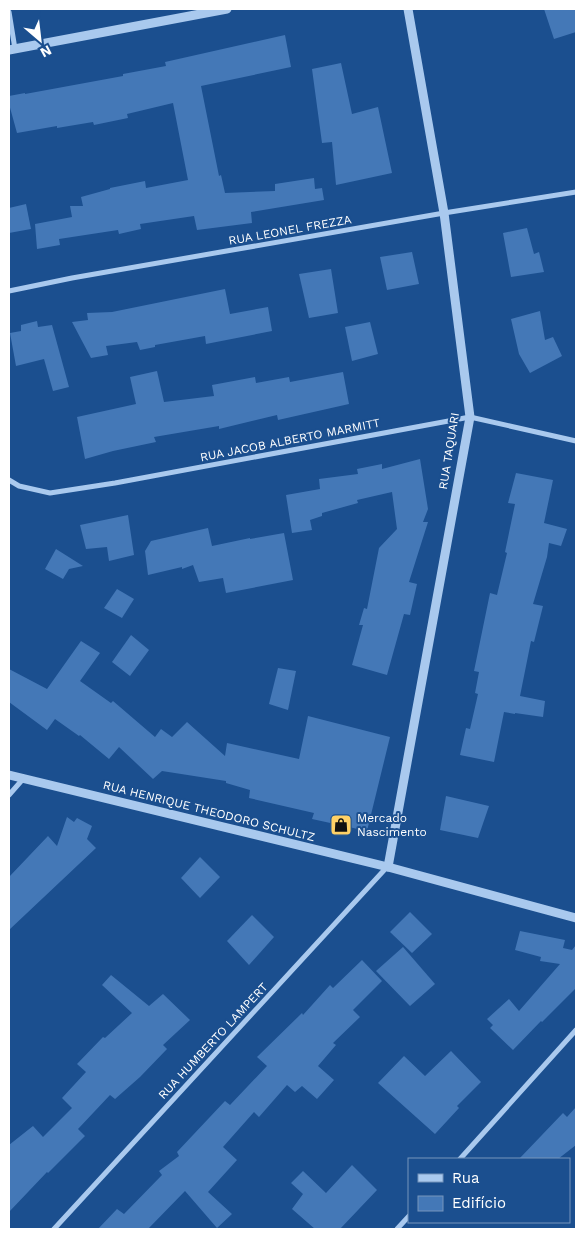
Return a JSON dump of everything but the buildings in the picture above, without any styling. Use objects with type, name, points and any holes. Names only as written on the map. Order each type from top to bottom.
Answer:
[{"type":"street","points":[[9,12],[12,49],[227,9]]},
{"type":"street","name":"RUA TAQUARI","points":[[388,867],[470,417],[444,213],[408,9]]},
{"type":"street","name":"RUA LEONEL FREZZA","points":[[9,291],[72,278],[444,213],[576,192]]},
{"type":"street","name":"RUA JACOB ALBERTO MARMITT","points":[[9,480],[18,486],[50,493],[470,417],[576,441]]},
{"type":"street","name":"RUA HENRIQUE THEODORO SCHULTZ","points":[[9,775],[388,867],[576,918]]},
{"type":"street","points":[[9,795],[23,779]]},
{"type":"street","name":"RUA HUMBERTO LAMPERT","points":[[54,1229],[388,867]]},
{"type":"street","points":[[461,1158],[576,1030]]},
{"type":"street","points":[[397,1229],[408,1217]]},
{"type":"place","name":"Mercado Nascimento","points":[[341,825]]}]
